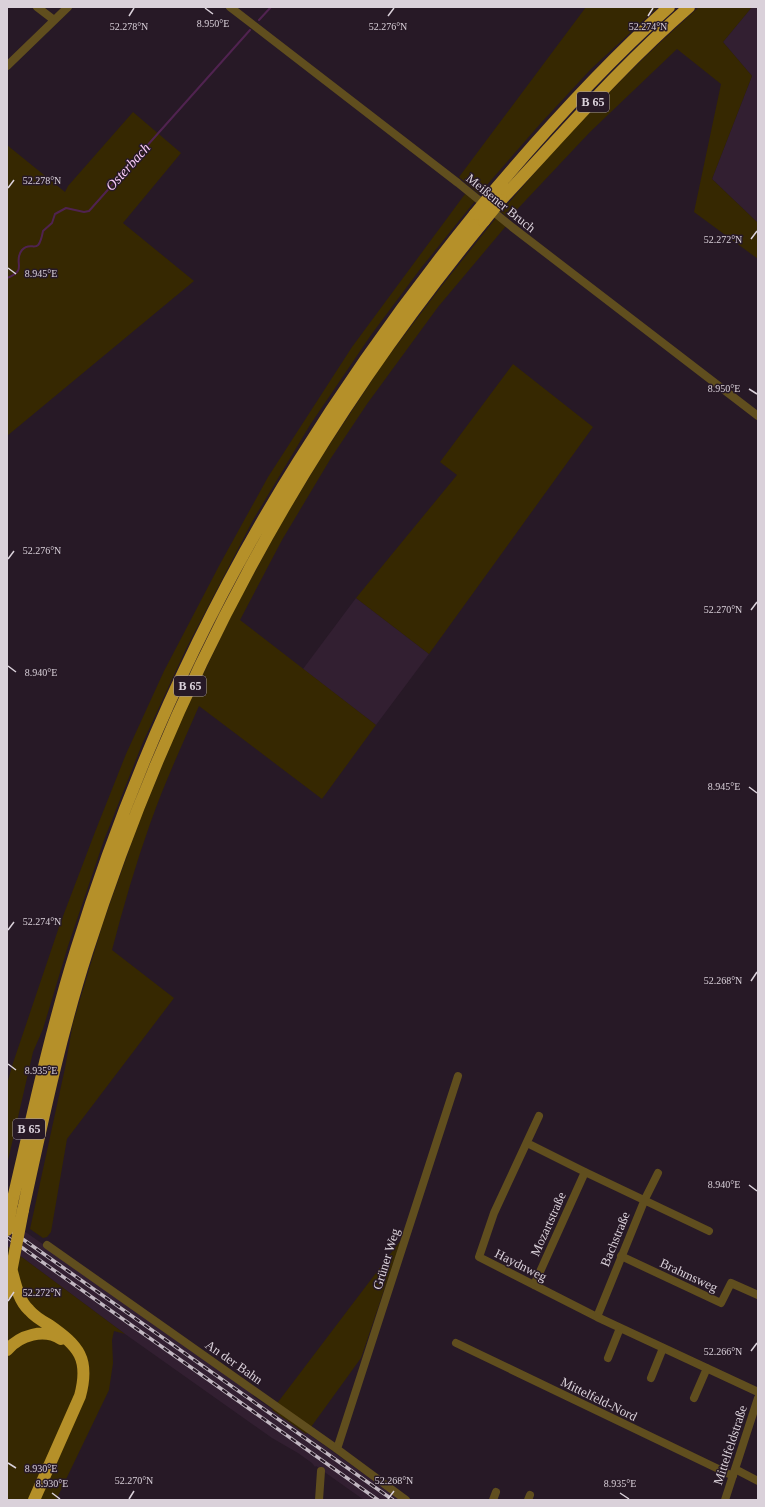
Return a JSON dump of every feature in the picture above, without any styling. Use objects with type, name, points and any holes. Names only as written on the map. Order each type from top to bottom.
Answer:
[{"type":"highway","name":"B 65","points":[[7,1293],[12,1267],[18,1206],[46,1055],[76,950],[125,810],[176,688],[232,577],[297,463],[333,406],[390,324],[497,196],[534,144],[613,60],[669,7]]},
{"type":"highway","name":"B 65","points":[[497,196],[664,29],[689,7]]},
{"type":"highway","name":"B 65","points":[[7,1230],[18,1206]]},
{"type":"highway","points":[[12,1267],[19,1294],[28,1310],[67,1337],[78,1350],[84,1366],[84,1380],[80,1396],[34,1500]]},
{"type":"highway","points":[[7,1350],[13,1344],[27,1337],[44,1333],[56,1336],[64,1341],[74,1352],[80,1366],[80,1381],[76,1397],[30,1500]]},
{"type":"street","points":[[37,7],[54,20]]},
{"type":"street","points":[[7,66],[68,7]]},
{"type":"street","name":"Meißener Bruch","points":[[230,7],[458,183],[512,227],[758,416]]},
{"type":"street","name":"Grüner Weg","points":[[337,1449],[458,1076]]},
{"type":"street","name":"Haydnweg","points":[[539,1116],[494,1213],[479,1257],[597,1317],[758,1392]]},
{"type":"street","points":[[527,1142],[585,1172],[645,1199],[709,1231]]},
{"type":"street","name":"Mozartstraße","points":[[534,1285],[585,1172]]},
{"type":"street","name":"Bachstraße","points":[[597,1317],[645,1199],[658,1173]]},
{"type":"street","name":"An der Bahn","points":[[47,1245],[337,1449],[406,1500]]},
{"type":"street","name":"Brahmsweg","points":[[621,1256],[721,1303],[731,1283],[758,1295]]},
{"type":"street","points":[[608,1358],[620,1328]]},
{"type":"street","name":"Mittelfeld-Nord","points":[[456,1344],[734,1473],[758,1481]]},
{"type":"street","points":[[651,1378],[663,1348]]},
{"type":"street","points":[[694,1398],[707,1368]]},
{"type":"street","name":"Mittelfeldstraße","points":[[725,1500],[758,1401]]},
{"type":"street","points":[[319,1500],[321,1471]]},
{"type":"shaded area","points":[[586,7],[658,7],[591,69],[540,124],[479,194],[459,177]]},
{"type":"shaded area","points":[[699,7],[752,7],[723,42],[752,76],[712,179],[758,223],[758,259],[694,212],[721,84],[677,49],[590,132],[509,218],[501,212],[548,158],[621,80]]},
{"type":"shaded area","points":[[752,7],[758,7],[758,223],[712,179],[752,76],[723,42]]},
{"type":"shaded area","points":[[133,112],[181,153],[123,223],[194,281],[7,436],[7,145],[65,192],[68,186]]},
{"type":"shaded area","points":[[465,194],[475,201],[421,268],[371,335],[310,425],[253,520],[186,649],[143,742],[104,840],[68,946],[43,1029],[33,1052],[7,1165],[7,1084],[13,1063],[60,924],[95,832],[126,754],[164,671],[268,477],[352,347]]},
{"type":"shaded area","points":[[496,218],[506,226],[438,307],[367,404],[331,458],[282,540],[240,620],[376,725],[322,799],[199,706],[155,809],[139,856],[112,950],[174,998],[67,1139],[51,1232],[47,1237],[43,1238],[30,1229],[65,1068],[73,1023],[103,923],[140,819],[181,720],[235,608],[283,520],[324,453],[384,362],[440,288]]},
{"type":"shaded area","points":[[513,364],[593,427],[429,654],[356,598],[457,475],[440,462]]},
{"type":"shaded area","points":[[356,598],[429,654],[376,725],[303,669]]},
{"type":"shaded area","points":[[7,1219],[158,1325],[251,1393],[254,1397],[400,1500],[364,1500],[316,1466],[315,1467],[298,1453],[272,1438],[125,1334],[7,1246]]},
{"type":"shaded area","points":[[401,1240],[361,1358],[306,1434],[272,1410]]},
{"type":"shaded area","points":[[7,1246],[125,1334],[114,1331],[112,1340],[113,1363],[109,1390],[56,1500],[7,1500]]},
{"type":"waterway","name":"Osterbach","points":[[259,20],[271,7]]},
{"type":"waterway","name":"Osterbach","points":[[7,278],[14,275],[19,269],[19,254],[22,250],[26,247],[37,246],[39,244],[43,231],[52,223],[55,214],[66,208],[84,212],[89,211],[250,30]]},
{"type":"railway","points":[[7,1228],[393,1500]]},
{"type":"railway","points":[[7,1237],[378,1500]]}]
